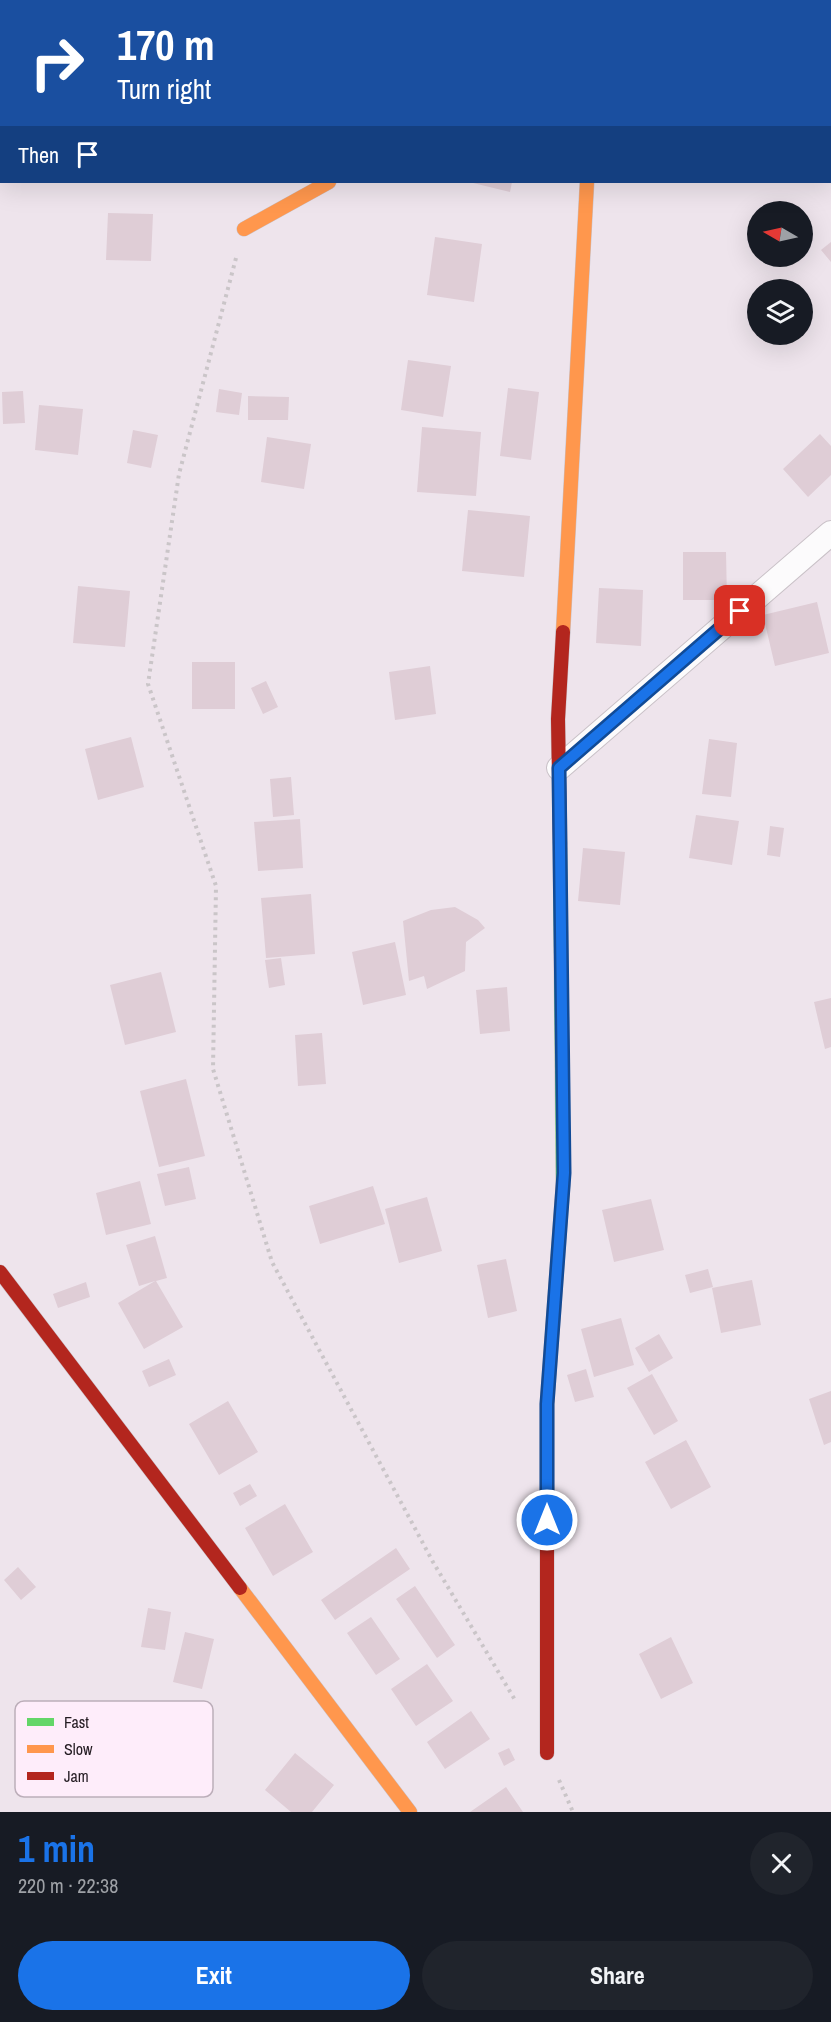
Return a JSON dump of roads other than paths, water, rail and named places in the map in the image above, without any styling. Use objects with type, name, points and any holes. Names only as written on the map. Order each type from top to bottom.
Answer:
[{"type":"street","points":[[244,228],[327,183]]},
{"type":"street","points":[[547,1753],[547,1404],[564,1173],[558,720],[587,183]]},
{"type":"street","points":[[559,768],[831,533]]},
{"type":"street","points":[[0,1272],[410,1812]]}]
